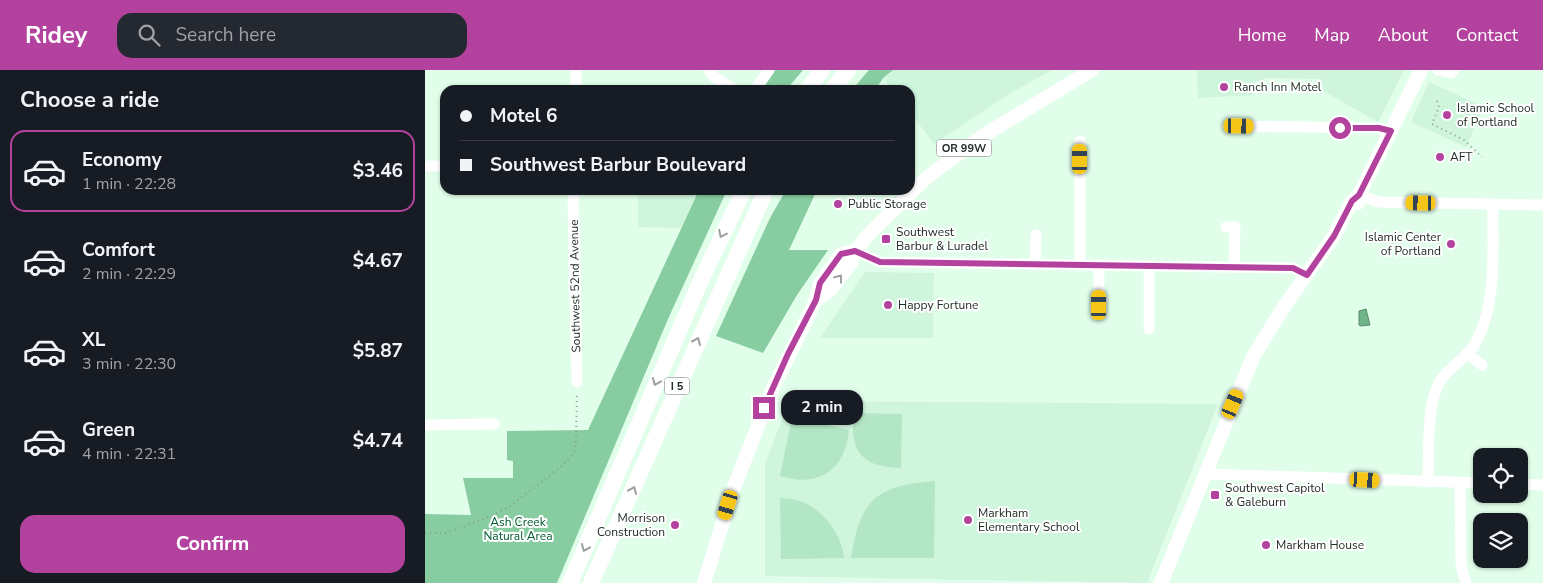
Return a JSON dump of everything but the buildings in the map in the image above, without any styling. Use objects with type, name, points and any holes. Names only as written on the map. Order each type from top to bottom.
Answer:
[{"type":"highway","points":[[811,85],[822,70]]},
{"type":"highway","points":[[836,85],[848,70]]},
{"type":"highway","name":"I 5","points":[[570,583],[702,278],[742,195]]},
{"type":"highway","name":"I 5","points":[[591,583],[764,195]]},
{"type":"main road","name":"OR 99W","points":[[915,189],[959,152],[1027,107],[1092,70]]},
{"type":"main road","points":[[1161,583],[1253,357],[1285,305],[1343,222],[1349,220],[1358,204],[1359,195],[1421,70]]},
{"type":"main road","name":"OR 99W","points":[[703,583],[733,490],[764,408],[788,354],[816,300],[820,283],[841,254],[855,251],[907,195]]},
{"type":"street","points":[[576,70],[576,85]]},
{"type":"street","points":[[709,70],[714,77],[727,85]]},
{"type":"street","points":[[758,85],[769,70]]},
{"type":"street","points":[[1438,70],[1451,74],[1454,70]]},
{"type":"street","points":[[1239,126],[1379,128],[1391,131]]},
{"type":"street","points":[[1080,141],[1080,265]]},
{"type":"street","points":[[425,166],[440,166]]},
{"type":"street","name":"Southwest 52nd Avenue","points":[[574,195],[577,382]]},
{"type":"street","points":[[1359,195],[1378,202],[1543,205]]},
{"type":"street","points":[[1428,482],[1431,413],[1439,383],[1448,370],[1468,354],[1477,342],[1491,293],[1493,204]]},
{"type":"street","points":[[1225,227],[1235,227],[1234,267]]},
{"type":"street","points":[[1035,265],[1036,235]]},
{"type":"street","points":[[855,251],[880,262],[1295,268],[1307,275]]},
{"type":"street","points":[[1099,266],[1099,305]]},
{"type":"street","points":[[1149,266],[1149,329]]},
{"type":"street","points":[[1468,354],[1482,365]]},
{"type":"street","points":[[425,425],[494,424]]},
{"type":"street","points":[[1205,474],[1473,483]]},
{"type":"street","points":[[1460,483],[1461,565],[1466,583]]},
{"type":"street","points":[[1528,484],[1543,485]]},
{"type":"path","points":[[1437,101],[1439,107],[1432,124],[1464,140],[1481,157]]},
{"type":"path","points":[[425,533],[447,534],[493,515],[509,507],[565,464],[573,454],[576,443],[577,382]]},
{"type":"shaded area","points":[[887,70],[1052,70],[1006,96],[934,144],[915,119],[915,85],[889,85],[880,74]]},
{"type":"shaded area","points":[[1197,70],[1404,70],[1378,122],[1323,91],[1321,79],[1266,78],[1253,83],[1253,95],[1198,98]]},
{"type":"shaded area","name":"Islamic School of Portland","points":[[1429,82],[1484,107],[1466,147],[1411,122]]},
{"type":"shaded area","points":[[638,195],[697,195],[681,228],[638,227]]},
{"type":"shaded area","points":[[865,272],[934,273],[933,338],[820,338]]},
{"type":"shaded area","points":[[1366,309],[1370,325],[1361,326],[1359,325],[1359,311]]},
{"type":"shaded area","name":"Markham Elementary School","points":[[789,401],[1218,404],[1147,583],[765,576],[765,464]]},
{"type":"shaded area","points":[[854,413],[902,414],[901,468],[877,464],[861,455],[856,447],[854,438]]},
{"type":"shaded area","points":[[792,417],[849,430],[842,456],[828,472],[807,480],[780,476]]},
{"type":"shaded area","points":[[935,481],[934,558],[851,558],[860,522],[866,509],[874,499],[898,487]]},
{"type":"shaded area","points":[[780,498],[803,502],[823,516],[837,535],[844,558],[781,559]]},
{"type":"green space","points":[[775,70],[803,70],[790,85],[764,85]]},
{"type":"green space","points":[[869,70],[893,70],[884,77],[878,85],[856,85]]},
{"type":"green space","name":"Ash Creek Natural Area","points":[[697,195],[725,195],[668,319],[557,583],[425,583],[425,514],[471,515],[463,478],[513,478],[513,461],[507,460],[507,431],[588,430]]},
{"type":"green space","points":[[783,195],[815,195],[789,250],[828,250],[797,295],[763,353],[716,336],[770,218]]},
{"type":"place","name":"Ranch Inn Motel","points":[[1224,87]]},
{"type":"place","name":"Islamic School of Portland","points":[[1447,115]]},
{"type":"place","name":"AFT","points":[[1440,157]]},
{"type":"place","name":"Public Storage","points":[[838,204]]},
{"type":"place","name":"Southwest Barbur & Luradel","points":[[886,239]]},
{"type":"place","name":"Islamic Center of Portland","points":[[1451,244]]},
{"type":"place","name":"Happy Fortune","points":[[888,305]]},
{"type":"place","name":"Southwest Capitol & Galeburn","points":[[1215,495]]},
{"type":"place","name":"Markham Elementary School","points":[[968,520]]},
{"type":"place","name":"Morrison Construction","points":[[675,525]]},
{"type":"place","name":"Markham House","points":[[1266,545]]},
{"type":"route","points":[[764,408],[781,368],[816,300],[820,283],[841,254],[855,251],[880,262],[1295,268],[1307,275],[1343,222],[1342,216],[1365,185],[1391,131],[1379,128],[1340,128]]}]
